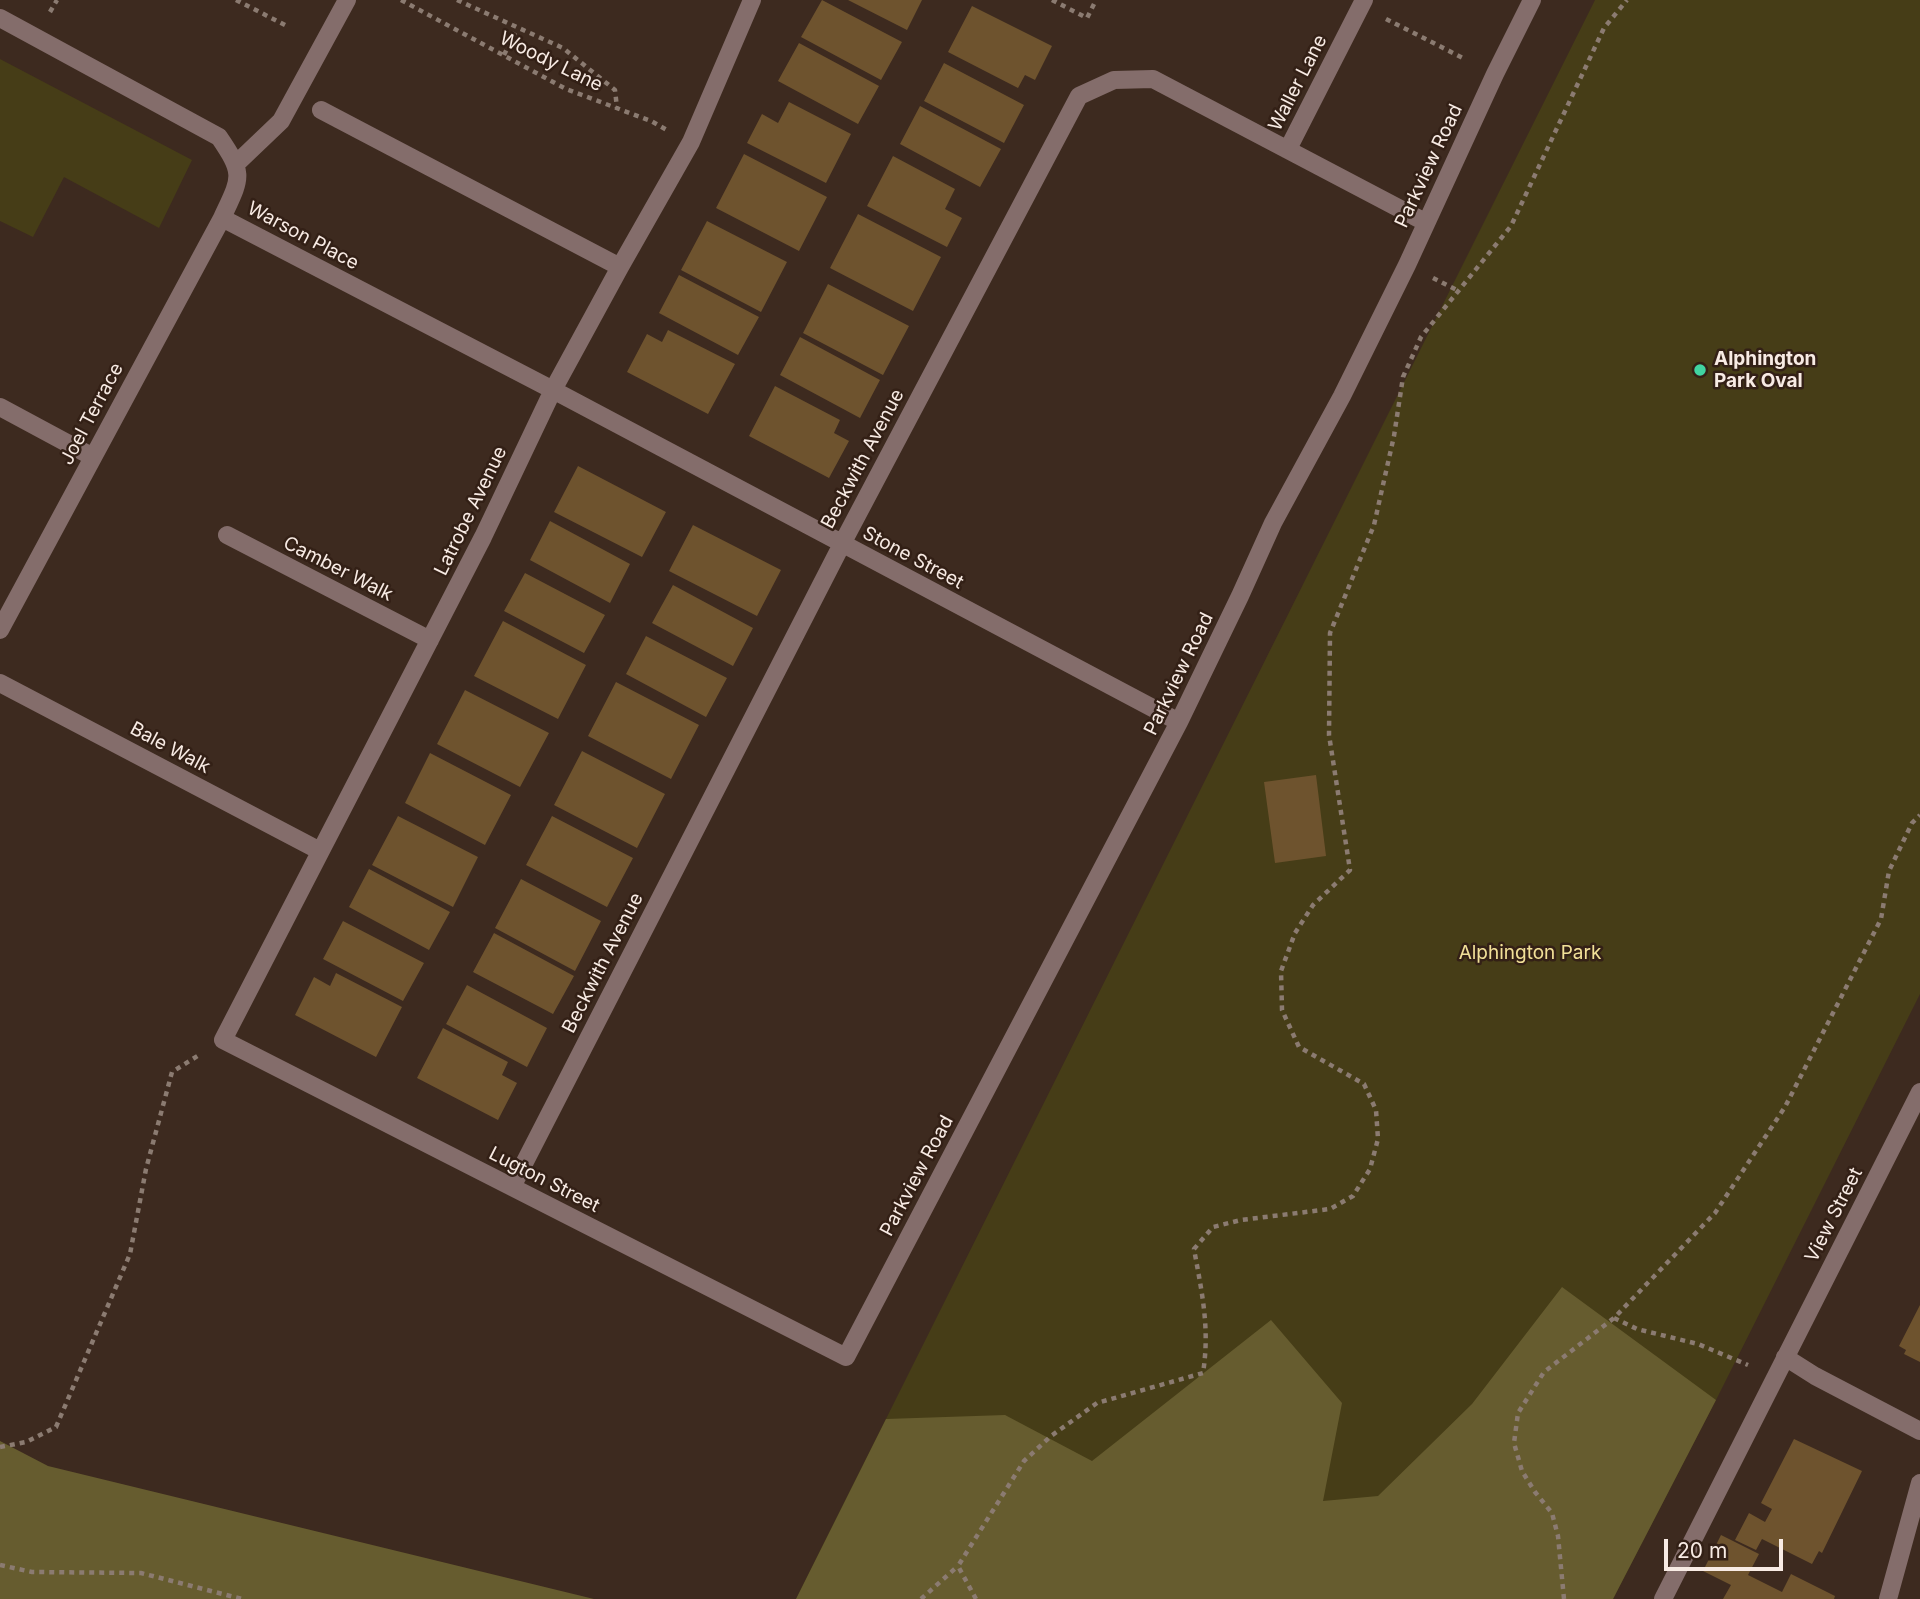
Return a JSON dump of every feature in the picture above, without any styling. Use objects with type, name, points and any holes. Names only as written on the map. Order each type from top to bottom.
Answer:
[{"type":"street","points":[[0,18],[219,137],[237,163],[281,121],[347,0]]},
{"type":"street","name":"Parkview Road","points":[[846,1357],[1179,722],[1273,523],[1347,385],[1532,0]]},
{"type":"street","name":"Latrobe Avenue","points":[[223,1040],[430,640],[553,390],[691,142],[750,1]]},
{"type":"street","name":"Waller Lane","points":[[1288,149],[1358,2]]},
{"type":"street","name":"Beckwith Avenue","points":[[512,1187],[842,544],[1079,96],[1114,80],[1153,79],[1425,222]]},
{"type":"street","points":[[321,110],[620,267]]},
{"type":"street","name":"Warson Place","points":[[237,163],[237,186],[222,218],[553,390]]},
{"type":"street","name":"Joel Terrace","points":[[0,630],[6,606],[93,457],[222,218]]},
{"type":"street","name":"Stone Street","points":[[553,390],[1179,722]]},
{"type":"street","points":[[0,407],[93,457]]},
{"type":"street","name":"Camber Walk","points":[[227,535],[430,640]]},
{"type":"street","name":"Bale Walk","points":[[0,683],[320,851]]},
{"type":"street","name":"Lugton Street","points":[[223,1040],[846,1357]]},
{"type":"street","name":"View Street","points":[[1663,1599],[1920,1092]]},
{"type":"street","points":[[1784,1357],[1920,1430]]},
{"type":"street","points":[[1888,1599],[1920,1483]]},
{"type":"path","points":[[236,0],[289,27]]},
{"type":"path","name":"Woody Lane","points":[[401,0],[566,89],[651,121],[691,142]]},
{"type":"path","points":[[415,7],[419,0]]},
{"type":"path","points":[[457,0],[563,48],[615,90],[617,108]]},
{"type":"path","points":[[1052,0],[1087,18],[1096,0]]},
{"type":"path","points":[[921,1599],[958,1566],[1024,1461],[1051,1436],[1097,1403],[1203,1373],[1208,1346],[1206,1315],[1194,1249],[1213,1227],[1241,1220],[1330,1209],[1353,1196],[1370,1169],[1378,1139],[1376,1110],[1364,1084],[1299,1047],[1282,1010],[1281,971],[1296,933],[1313,905],[1350,870],[1329,734],[1330,633],[1374,525],[1394,436],[1403,377],[1421,337],[1511,226],[1604,28],[1627,0]]},
{"type":"path","points":[[1358,2],[1463,58]]},
{"type":"path","points":[[504,55],[517,28]]},
{"type":"path","points":[[1564,1599],[1558,1536],[1552,1513],[1522,1471],[1514,1443],[1518,1413],[1544,1371],[1614,1318],[1716,1213],[1785,1107],[1881,919],[1889,870],[1912,823],[1920,816]]},
{"type":"path","points":[[0,1447],[26,1442],[56,1427],[130,1254],[146,1169],[172,1072],[223,1040]]},
{"type":"path","points":[[1614,1318],[1637,1329],[1698,1344],[1734,1358],[1755,1368],[1772,1381]]},
{"type":"path","points":[[0,1564],[32,1572],[141,1573],[242,1599]]},
{"type":"path","points":[[958,1566],[976,1599]]},
{"type":"green space","name":"Alphington Park","points":[[1595,0],[1920,0],[1920,994],[1613,1599],[796,1599]]},
{"type":"green space","points":[[0,59],[192,160],[159,228],[64,177],[33,237],[0,221]]},
{"type":"shaded area","points":[[1562,1287],[1716,1400],[1613,1599],[796,1599],[886,1419],[1005,1415],[1092,1461],[1271,1320],[1342,1403],[1323,1501],[1378,1496],[1472,1404]]},
{"type":"shaded area","points":[[0,1441],[48,1466],[594,1599],[0,1599]]},
{"type":"building","points":[[822,0],[902,42],[881,80],[801,37]]},
{"type":"building","points":[[848,0],[922,0],[907,30]]},
{"type":"building","points":[[972,6],[1052,46],[1035,80],[1025,75],[1018,88],[948,52]]},
{"type":"building","points":[[799,43],[879,86],[858,124],[778,81]]},
{"type":"building","points":[[944,63],[1024,105],[1004,143],[924,101]]},
{"type":"building","points":[[789,102],[851,134],[826,183],[747,143],[762,114],[778,123]]},
{"type":"building","points":[[920,106],[1001,149],[980,187],[900,144]]},
{"type":"building","points":[[744,154],[827,197],[799,251],[716,208]]},
{"type":"building","points":[[893,156],[955,189],[945,209],[962,218],[947,247],[867,206]]},
{"type":"building","points":[[858,214],[941,257],[913,311],[830,268]]},
{"type":"building","points":[[707,221],[787,262],[761,312],[681,270]]},
{"type":"building","points":[[679,275],[759,317],[738,355],[659,313]]},
{"type":"building","points":[[828,284],[909,326],[883,375],[803,333]]},
{"type":"building","points":[[668,330],[735,364],[708,414],[627,372],[647,334],[662,342]]},
{"type":"building","points":[[800,337],[880,380],[860,418],[780,375]]},
{"type":"building","points":[[775,386],[840,420],[834,433],[849,441],[829,478],[749,436]]},
{"type":"building","points":[[578,466],[666,512],[642,557],[554,512]]},
{"type":"building","points":[[550,521],[630,564],[610,603],[530,560]]},
{"type":"building","points":[[693,525],[781,570],[757,616],[669,571]]},
{"type":"building","points":[[525,573],[605,615],[584,653],[504,611]]},
{"type":"building","points":[[673,585],[753,628],[733,666],[652,623]]},
{"type":"building","points":[[503,621],[586,665],[558,719],[474,676]]},
{"type":"building","points":[[646,636],[727,678],[706,717],[626,674]]},
{"type":"building","points":[[616,682],[699,725],[671,779],[588,736]]},
{"type":"building","points":[[465,690],[549,733],[520,787],[437,744]]},
{"type":"building","points":[[582,751],[665,794],[637,848],[554,805]]},
{"type":"building","points":[[430,753],[511,795],[485,845],[405,803]]},
{"type":"building","points":[[1316,775],[1326,856],[1275,863],[1264,782]]},
{"type":"building","points":[[398,816],[478,857],[453,907],[372,865]]},
{"type":"building","points":[[552,816],[633,858],[607,907],[526,865]]},
{"type":"building","points":[[369,869],[450,912],[429,950],[349,907]]},
{"type":"building","points":[[521,879],[601,921],[575,971],[495,928]]},
{"type":"building","points":[[343,921],[424,963],[403,1001],[323,959]]},
{"type":"building","points":[[494,933],[574,976],[553,1014],[473,972]]},
{"type":"building","points":[[336,973],[402,1007],[376,1057],[295,1015],[314,977],[330,986]]},
{"type":"building","points":[[467,985],[547,1028],[527,1067],[446,1024]]},
{"type":"building","points":[[443,1028],[508,1062],[502,1075],[517,1083],[498,1120],[417,1078]]},
{"type":"building","points":[[1920,1305],[1920,1362],[1904,1354],[1906,1350],[1899,1346]]},
{"type":"building","points":[[1794,1439],[1862,1471],[1822,1553],[1819,1551],[1812,1564],[1762,1539],[1756,1550],[1735,1540],[1749,1513],[1765,1522],[1772,1509],[1761,1503]]},
{"type":"building","points":[[1721,1535],[1759,1554],[1748,1575],[1782,1592],[1791,1574],[1835,1596],[1834,1599],[1723,1599],[1731,1585],[1703,1571]]},
{"type":"place","name":"Alphington Park Oval","points":[[1700,370]]}]
